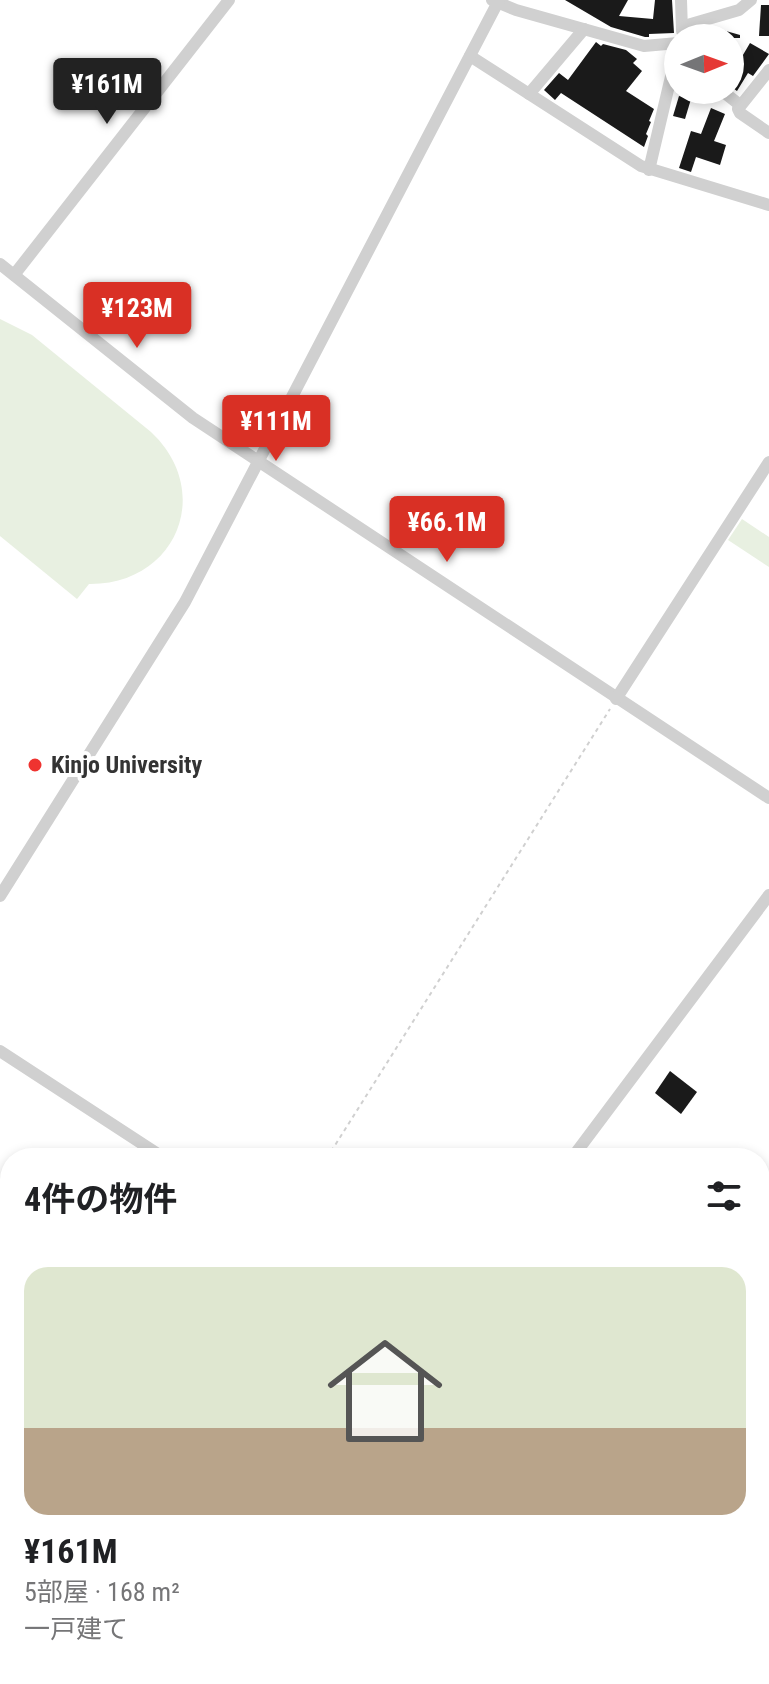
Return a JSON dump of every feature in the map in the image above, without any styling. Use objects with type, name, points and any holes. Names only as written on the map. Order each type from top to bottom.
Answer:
[{"type":"street","points":[[14,275],[229,0]]},
{"type":"street","points":[[680,24],[681,0]]},
{"type":"street","points":[[705,24],[736,5],[751,0]]},
{"type":"street","points":[[0,896],[185,602],[496,1],[644,46],[664,42]]},
{"type":"street","points":[[529,94],[584,29]]},
{"type":"street","points":[[470,56],[649,170],[769,205]]},
{"type":"street","points":[[769,70],[738,109],[769,133]]},
{"type":"street","points":[[649,170],[667,104]]},
{"type":"street","points":[[0,264],[193,418],[256,462],[769,798]]},
{"type":"street","points":[[616,699],[769,462]]},
{"type":"street","points":[[579,1148],[769,895]]},
{"type":"street","points":[[0,1051],[149,1148]]},
{"type":"path","points":[[333,1148],[616,699]]},
{"type":"green space","points":[[0,319],[32,335],[151,432],[170,456],[181,481],[182,507],[177,531],[164,552],[144,569],[119,580],[89,584],[77,599],[0,536]]},
{"type":"green space","points":[[742,519],[769,537],[769,567],[728,540]]},
{"type":"building","points":[[565,0],[628,0],[619,16],[653,19],[655,0],[672,0],[673,24],[664,24],[664,33],[645,37],[611,27]]},
{"type":"building","points":[[761,5],[769,5],[769,36],[759,36]]},
{"type":"building","points":[[596,42],[601,46],[626,50],[637,59],[633,63],[642,71],[626,91],[654,109],[644,147],[561,93],[555,100],[544,90],[559,73],[568,80]]},
{"type":"building","points":[[750,43],[769,54],[753,76],[748,73],[744,80],[744,53]]},
{"type":"building","points":[[677,104],[690,104],[685,119],[673,116]]},
{"type":"building","points":[[711,108],[725,114],[714,141],[726,145],[720,165],[696,157],[691,172],[679,168],[691,131],[701,134]]},
{"type":"building","points":[[670,1071],[697,1092],[681,1114],[655,1093]]},
{"type":"place","name":"Kinjo University","points":[[35,765]]}]
